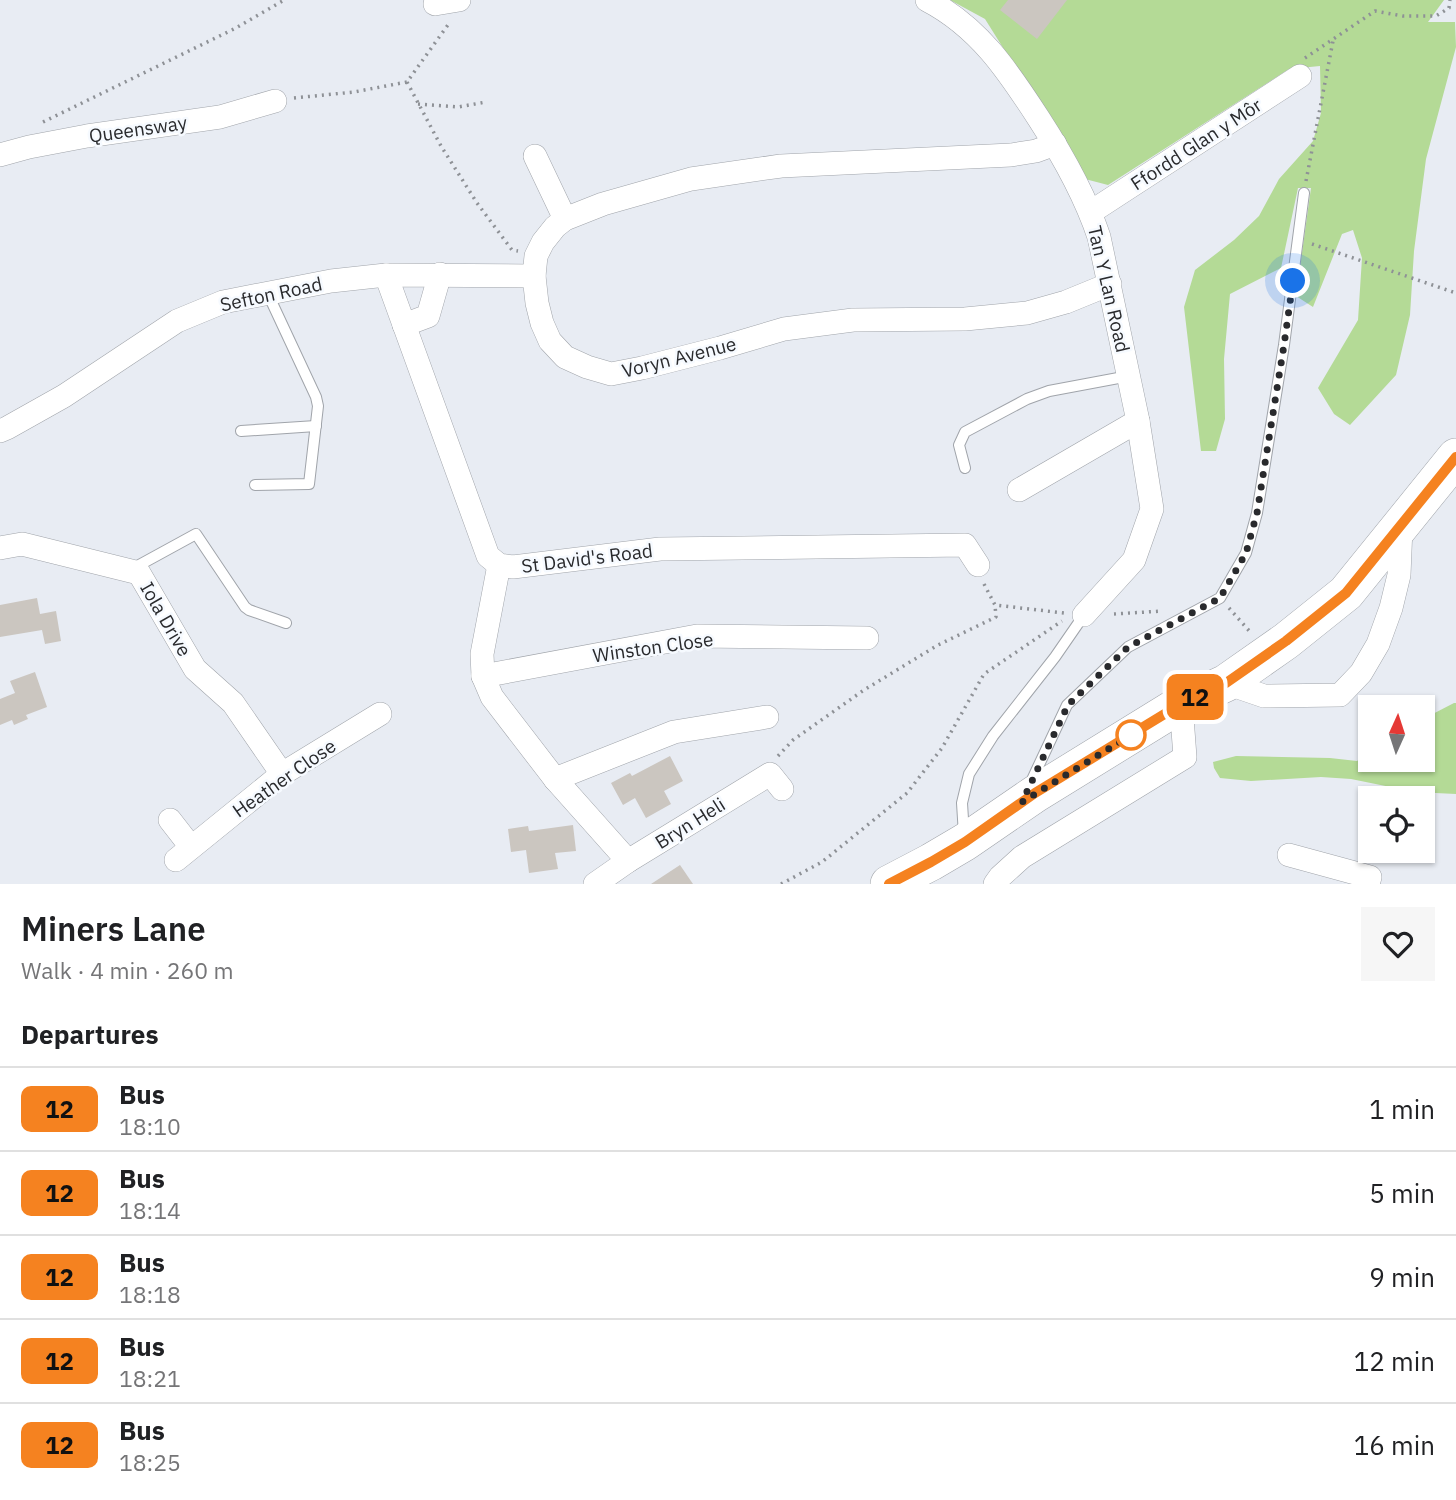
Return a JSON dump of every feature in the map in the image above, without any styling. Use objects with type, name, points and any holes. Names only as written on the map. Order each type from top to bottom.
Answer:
[{"type":"main road","points":[[889,884],[965,842],[1022,802],[1181,704],[1226,683],[1286,641],[1346,593],[1456,457]]},
{"type":"street","name":"Tan Y Lan Road","points":[[927,0],[976,34],[1007,70],[1055,144],[1091,212],[1099,237],[1138,421],[1152,509],[1134,560],[1084,615]]},
{"type":"street","points":[[435,4],[455,10]]},
{"type":"street","name":"Ffordd Glan y Môr","points":[[1091,212],[1300,76]]},
{"type":"street","name":"Queensway","points":[[0,155],[87,136],[220,117],[275,101]]},
{"type":"street","points":[[535,266],[543,242],[565,219],[603,204],[691,179],[781,166],[1011,155],[1036,151],[1055,144]]},
{"type":"street","points":[[535,156],[565,219]]},
{"type":"street","name":"Sefton Road","points":[[0,431],[64,396],[177,321],[223,302],[331,281],[535,266]]},
{"type":"street","name":"Voryn Avenue","points":[[535,266],[537,303],[550,341],[565,357],[587,368],[611,374],[720,348],[784,329],[853,320],[965,319],[1027,313],[1066,302],[1110,284]]},
{"type":"street","points":[[404,325],[428,316],[440,274]]},
{"type":"street","name":"St David's Road","points":[[386,275],[488,556],[499,565],[513,567],[660,549],[965,545],[978,565]]},
{"type":"street","points":[[1019,490],[1138,421]]},
{"type":"street","points":[[1226,683],[1264,696],[1340,695],[1361,673],[1378,644],[1391,608],[1399,575],[1401,526]]},
{"type":"street","name":"Iola Drive","points":[[0,548],[22,544],[139,573],[195,669],[233,704],[282,774]]},
{"type":"street","points":[[499,565],[482,654],[482,676],[492,697],[555,779],[628,861]]},
{"type":"street","name":"Winston Close","points":[[482,676],[697,636],[867,638]]},
{"type":"street","points":[[995,884],[1022,857],[1185,757],[1181,704]]},
{"type":"street","name":"Heather Close","points":[[170,820],[183,853],[282,774],[380,712]]},
{"type":"street","points":[[555,779],[674,732],[767,717]]},
{"type":"street","name":"Bryn Heli","points":[[595,884],[628,861],[776,781]]},
{"type":"street","points":[[1289,855],[1370,877],[1368,884]]},
{"type":"lane","points":[[1022,802],[1068,705],[1128,647],[1220,598],[1246,553],[1257,513],[1284,345],[1304,193]]},
{"type":"lane","points":[[255,485],[309,484],[318,406],[267,292]]},
{"type":"lane","points":[[965,468],[960,445],[965,432],[1027,399],[1049,391],[1129,376]]},
{"type":"lane","points":[[241,431],[316,426]]},
{"type":"lane","points":[[130,571],[196,534],[245,607],[286,622]]},
{"type":"lane","points":[[965,842],[962,803],[969,774],[993,736],[1084,615]]},
{"type":"path","points":[[37,124],[236,28],[284,0]]},
{"type":"path","points":[[1300,76],[1292,67],[1374,11],[1403,16],[1436,16],[1449,8],[1450,0]]},
{"type":"path","points":[[275,101],[354,92],[407,82],[455,10]]},
{"type":"path","points":[[1304,193],[1333,39]]},
{"type":"path","points":[[407,82],[441,146],[477,203],[512,250],[535,266]]},
{"type":"path","points":[[418,104],[458,107],[486,102]]},
{"type":"path","points":[[1298,239],[1456,293]]},
{"type":"path","points":[[776,781],[779,754],[793,740],[885,677],[938,645],[996,617],[995,606],[978,565]]},
{"type":"path","points":[[1220,598],[1256,637]]},
{"type":"path","points":[[781,884],[822,862],[907,793],[942,748],[984,674],[1072,614],[995,606]]},
{"type":"path","points":[[1084,615],[1163,611]]},
{"type":"green space","points":[[950,0],[1444,0],[1428,22],[1455,22],[1456,47],[1426,159],[1414,251],[1410,315],[1396,375],[1350,425],[1334,414],[1318,388],[1358,320],[1362,258],[1353,230],[1342,234],[1313,307],[1296,296],[1311,188],[1298,188],[1281,268],[1230,294],[1224,359],[1225,419],[1216,451],[1201,451],[1184,307],[1195,270],[1234,240],[1259,216],[1279,179],[1313,141],[1321,113],[1320,66],[1289,69],[1108,185],[1085,179],[985,19]]},
{"type":"green space","points":[[1456,703],[1456,794],[1435,793],[1435,786],[1385,786],[1351,779],[1321,777],[1251,781],[1220,778],[1214,768],[1213,762],[1236,756],[1358,760],[1358,772],[1435,772],[1435,713]]},
{"type":"building","points":[[1008,0],[1067,0],[1037,39],[1000,10]]},
{"type":"building","points":[[37,598],[40,614],[56,611],[61,641],[45,644],[42,630],[0,637],[0,605]]},
{"type":"building","points":[[35,672],[47,707],[26,715],[28,719],[14,725],[12,720],[0,725],[0,699],[15,693],[10,681]]},
{"type":"building","points":[[670,756],[683,781],[664,791],[671,804],[646,818],[635,798],[623,805],[611,783],[630,773],[632,776]]},
{"type":"building","points":[[573,825],[576,851],[555,853],[558,869],[529,873],[526,850],[511,852],[508,829],[528,826],[529,831]]},
{"type":"building","points":[[680,865],[693,884],[651,884]]},
{"type":"bus line","name":"12","points":[[889,884],[965,842],[1035,793],[1181,704],[1226,683],[1286,641],[1346,593],[1456,457]]},
{"type":"route","points":[[1131,735],[1136,732],[1022,802],[1068,705],[1128,647],[1220,598],[1246,553],[1257,513],[1293,281]]}]
